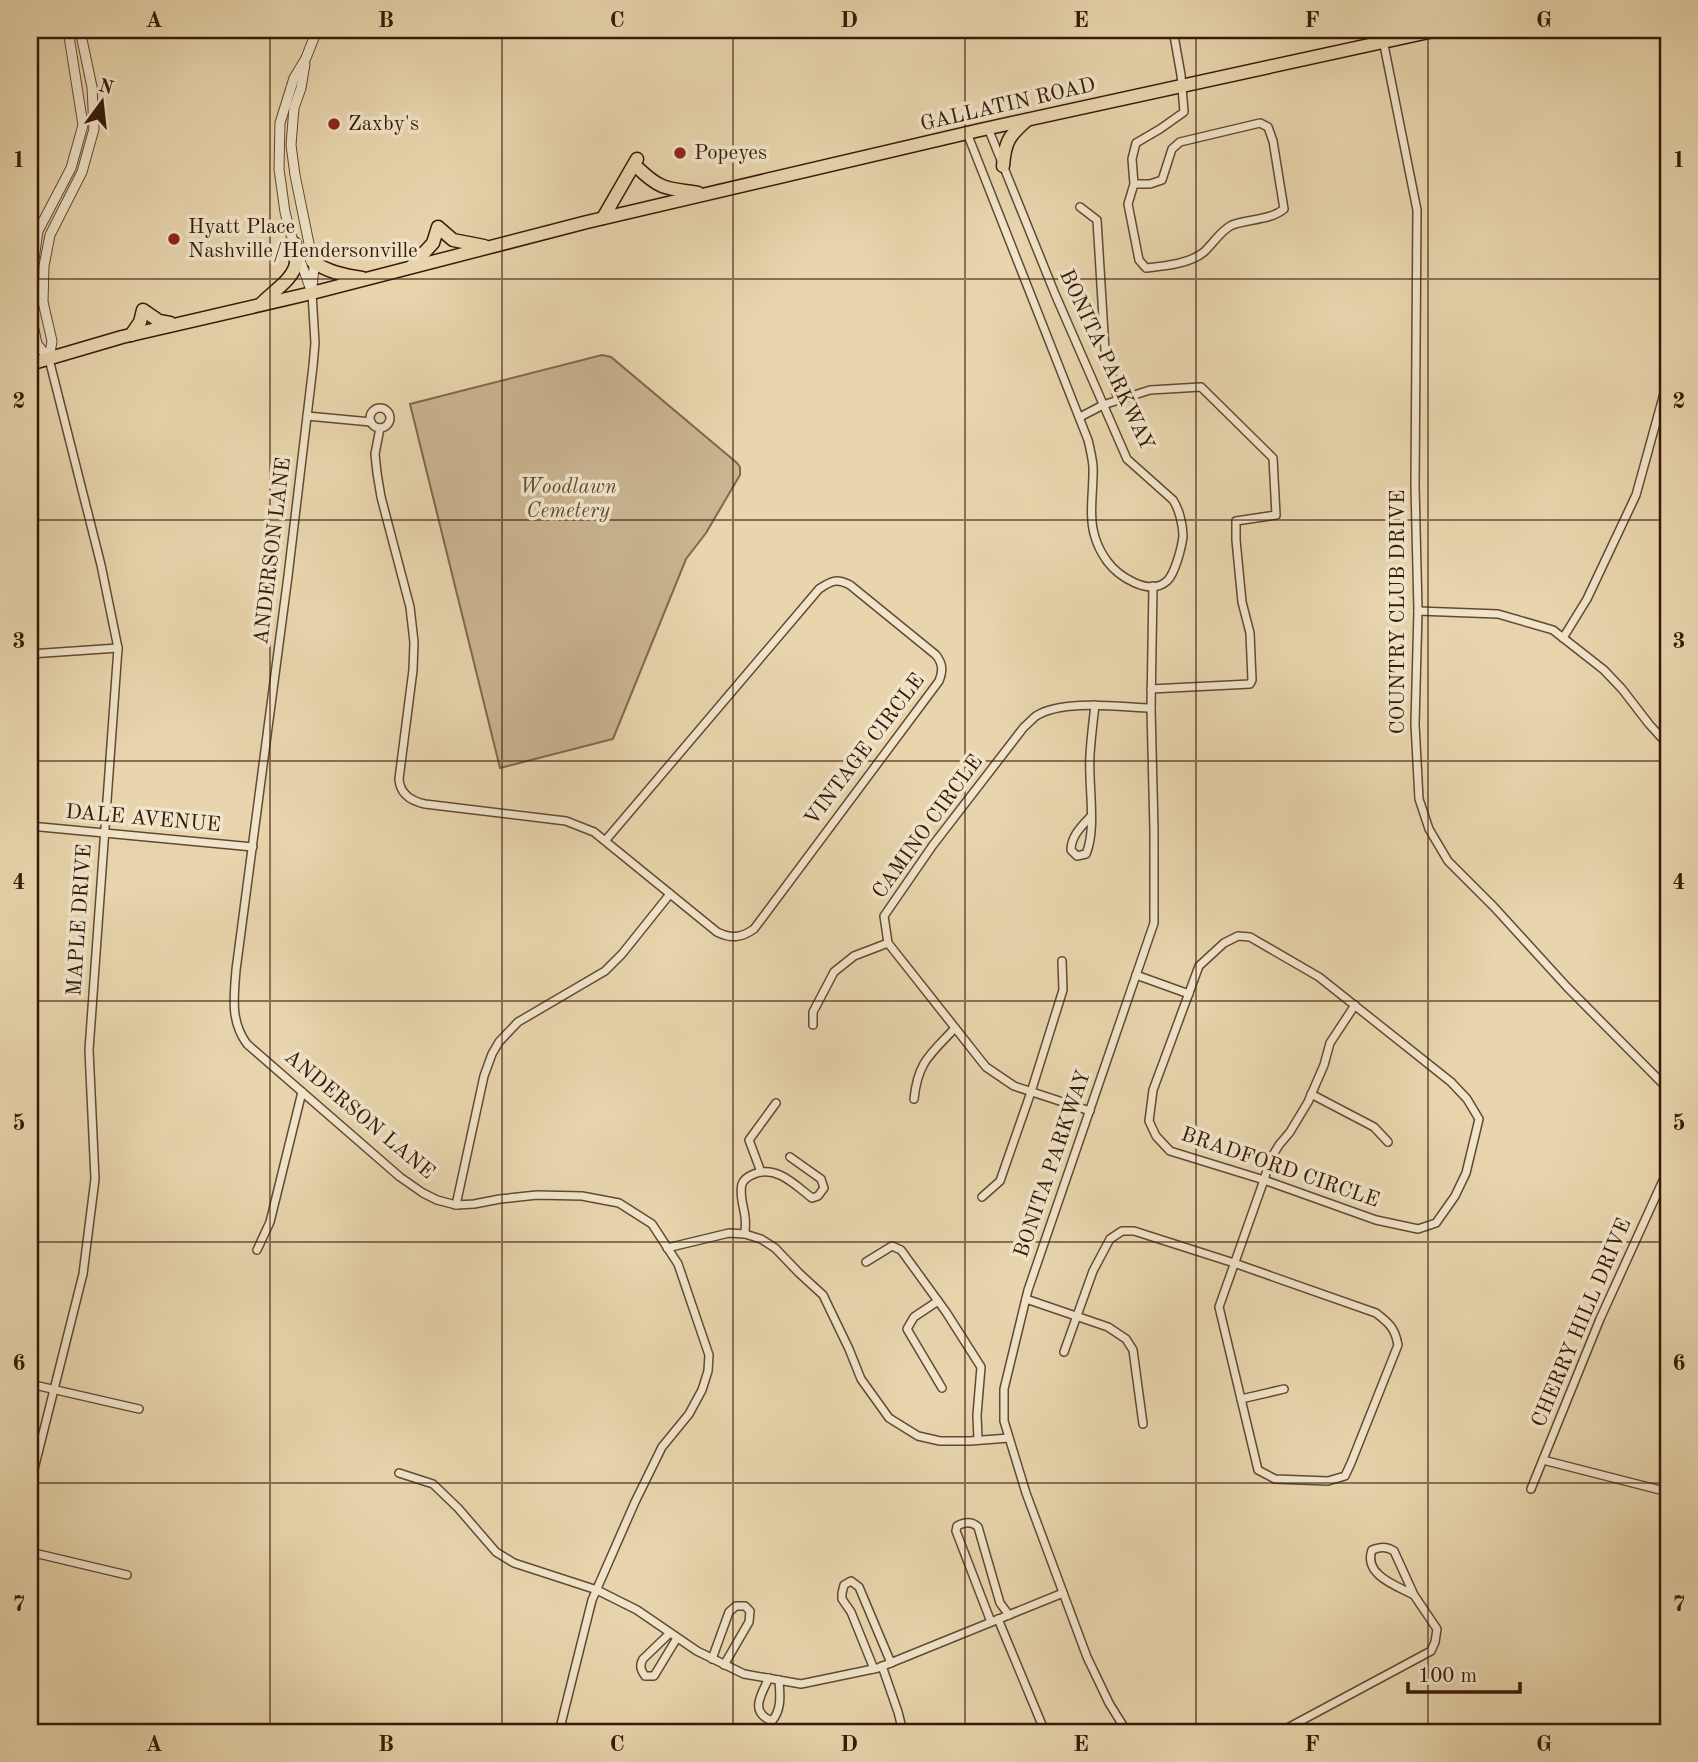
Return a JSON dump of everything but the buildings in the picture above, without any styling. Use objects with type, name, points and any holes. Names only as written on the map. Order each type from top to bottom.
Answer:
[{"type":"main road","name":"GALLATIN ROAD","points":[[30,364],[131,335],[312,293],[603,218],[988,128],[1182,86],[1383,36],[1438,30]]},
{"type":"main road","points":[[1003,166],[1009,138],[1027,120]]},
{"type":"main road","points":[[603,218],[638,164],[663,188],[705,194]]},
{"type":"main road","points":[[410,267],[433,243],[438,227],[453,240],[488,247]]},
{"type":"main road","points":[[260,305],[294,270],[295,244]]},
{"type":"main road","points":[[312,261],[334,273],[365,279]]},
{"type":"main road","points":[[131,335],[144,310],[159,321],[179,324]]},
{"type":"street","points":[[30,288],[38,232],[71,168],[83,125],[68,30]]},
{"type":"street","points":[[49,359],[52,341],[43,302],[44,266],[50,235],[82,172],[94,129],[92,87],[80,30]]},
{"type":"street","points":[[312,293],[285,212],[279,169],[280,122],[294,78],[306,58],[317,30]]},
{"type":"street","points":[[1134,184],[1150,184],[1163,180],[1172,149],[1180,142],[1260,123],[1268,127],[1273,141],[1284,209],[1276,215],[1229,226],[1201,254],[1186,261],[1146,268],[1139,260],[1128,204],[1134,184],[1132,159],[1136,143],[1184,112],[1174,30]]},
{"type":"street","name":"COUNTRY CLUB DRIVE","points":[[1383,36],[1417,210],[1415,486],[1418,611],[1415,724],[1419,799],[1429,829],[1448,861],[1668,1089]]},
{"type":"street","points":[[72,51],[84,50]]},
{"type":"street","points":[[306,58],[301,88],[294,108],[291,145],[314,268],[312,293]]},
{"type":"street","name":"BONITA PARKWAY","points":[[967,133],[1088,440],[1093,467],[1094,536],[1108,562],[1140,587],[1167,581],[1176,565],[1183,536],[1177,506],[1127,459],[1055,294],[988,128]]},
{"type":"street","points":[[71,168],[82,172]]},
{"type":"street","points":[[1080,207],[1097,220],[1105,350],[1118,400]]},
{"type":"street","points":[[38,232],[50,235]]},
{"type":"street","name":"ANDERSON LANE","points":[[312,293],[315,342],[307,416],[236,970],[233,1003],[238,1032],[247,1044],[400,1177],[437,1200],[456,1205],[537,1195],[582,1196],[619,1203],[652,1224],[678,1264],[709,1355],[708,1371],[702,1390],[689,1414],[662,1447],[592,1600],[559,1732]]},
{"type":"street","points":[[30,311],[37,344],[49,359]]},
{"type":"street","name":"MAPLE DRIVE","points":[[30,1486],[83,1274],[95,1179],[89,1050],[118,648],[101,565],[49,359]]},
{"type":"street","points":[[1563,638],[1587,599],[1636,495],[1668,379]]},
{"type":"street","points":[[1080,417],[1103,405],[1150,390],[1201,387],[1273,458],[1276,515],[1236,521],[1242,602],[1250,632],[1250,684],[1151,689]]},
{"type":"street","points":[[379,408],[388,413],[389,421],[383,427],[374,426],[371,422],[370,417],[374,410],[379,408]]},
{"type":"street","points":[[307,416],[371,422]]},
{"type":"street","name":"VINTAGE CIRCLE","points":[[380,428],[375,454],[377,472],[410,607],[414,642],[399,779],[404,794],[425,804],[566,821],[594,832],[605,841],[670,894],[717,932],[724,936],[739,937],[754,929],[939,681],[943,668],[940,660],[850,585],[841,581],[827,584],[819,589],[605,841]]},
{"type":"street","name":"BONITA PARKWAY","points":[[1127,1732],[1109,1703],[1087,1657],[1026,1493],[1004,1421],[1004,1389],[1026,1299],[1154,923],[1151,708],[1153,586]]},
{"type":"street","points":[[1418,611],[1498,614],[1553,630],[1604,670],[1668,745]]},
{"type":"street","points":[[30,654],[118,648]]},
{"type":"street","points":[[1090,817],[1071,844],[1071,850],[1077,856],[1086,854],[1089,847],[1091,829],[1090,755],[1095,705]]},
{"type":"street","name":"CAMINO CIRCLE","points":[[888,943],[884,916],[933,845],[1024,727],[1037,715],[1059,707],[1095,705],[1151,708]]},
{"type":"street","name":"DALE AVENUE","points":[[30,826],[253,847]]},
{"type":"street","points":[[456,1205],[486,1067],[499,1042],[518,1023],[605,971],[670,894]]},
{"type":"street","name":"BRADFORD CIRCLE","points":[[1238,936],[1250,937],[1319,976],[1355,1005],[1451,1082],[1467,1099],[1479,1119],[1466,1173],[1437,1223],[1418,1228],[1376,1220],[1265,1180],[1170,1151],[1156,1136],[1149,1121],[1153,1090],[1199,966],[1224,943],[1238,936]]},
{"type":"street","points":[[813,1025],[813,1012],[834,972],[854,956],[888,943],[986,1067],[1014,1086],[1090,1111]]},
{"type":"street","points":[[982,1196],[1000,1181],[1031,1091],[1063,990],[1062,961]]},
{"type":"street","points":[[1136,975],[1189,994]]},
{"type":"street","points":[[1065,1352],[1093,1271],[1110,1239],[1122,1231],[1134,1231],[1234,1263],[1376,1313],[1388,1322],[1396,1334],[1398,1345],[1345,1476],[1328,1481],[1275,1479],[1258,1470],[1219,1307],[1234,1263],[1265,1180],[1270,1160],[1290,1132],[1311,1094],[1330,1043],[1355,1005]]},
{"type":"street","points":[[914,1099],[916,1079],[925,1059],[955,1028]]},
{"type":"street","points":[[257,1250],[270,1222],[302,1092]]},
{"type":"street","points":[[1311,1094],[1374,1127],[1388,1142]]},
{"type":"street","points":[[761,1172],[749,1140],[776,1103]]},
{"type":"street","points":[[745,1234],[742,1183],[748,1177],[761,1172],[778,1173],[812,1198],[818,1196],[824,1188],[821,1179],[790,1157]]},
{"type":"street","name":"CHERRY HILL DRIVE","points":[[1531,1489],[1600,1319],[1668,1172]]},
{"type":"street","points":[[667,1248],[729,1233],[761,1239],[775,1248],[823,1295],[861,1379],[889,1418],[918,1436],[940,1441],[1009,1438]]},
{"type":"street","points":[[866,1262],[892,1246],[901,1250],[981,1367],[978,1440]]},
{"type":"street","points":[[1026,1299],[1108,1327],[1126,1339],[1133,1350],[1143,1424]]},
{"type":"street","points":[[938,1301],[914,1317],[907,1329],[942,1388]]},
{"type":"street","points":[[30,1384],[139,1409]]},
{"type":"street","points":[[1241,1399],[1284,1389]]},
{"type":"street","points":[[1543,1460],[1668,1493]]},
{"type":"street","points":[[399,1473],[433,1484],[498,1553],[514,1563],[597,1590],[637,1610],[697,1651],[744,1674],[801,1684],[878,1667],[1063,1593]]},
{"type":"street","points":[[1009,1615],[1000,1603],[978,1527],[962,1522],[956,1531],[1045,1732]]},
{"type":"street","points":[[1280,1732],[1431,1651],[1437,1629],[1413,1595],[1394,1550],[1380,1547],[1372,1550],[1370,1565],[1375,1571],[1385,1580],[1413,1595]]},
{"type":"street","points":[[30,1552],[127,1575]]},
{"type":"street","points":[[891,1663],[859,1587],[851,1581],[848,1582],[844,1585],[842,1599],[878,1667],[898,1712],[903,1732]]},
{"type":"street","points":[[712,1659],[729,1612],[736,1606],[745,1606],[750,1611],[749,1622],[724,1665]]},
{"type":"street","points":[[674,1635],[654,1676],[645,1676],[641,1670],[643,1659],[674,1635]]},
{"type":"street","points":[[769,1678],[760,1698],[759,1710],[764,1717],[772,1721],[778,1714],[780,1704],[779,1680]]},
{"type":"green space","name":"Woodlawn Cemetery","points":[[602,355],[611,357],[737,463],[740,475],[706,533],[686,559],[613,739],[500,768],[410,404]]},
{"type":"place","name":"Zaxby's","points":[[334,124]]},
{"type":"place","name":"Popeyes","points":[[680,153]]},
{"type":"place","name":"Hyatt Place Nashville/Hendersonville","points":[[174,239]]}]
